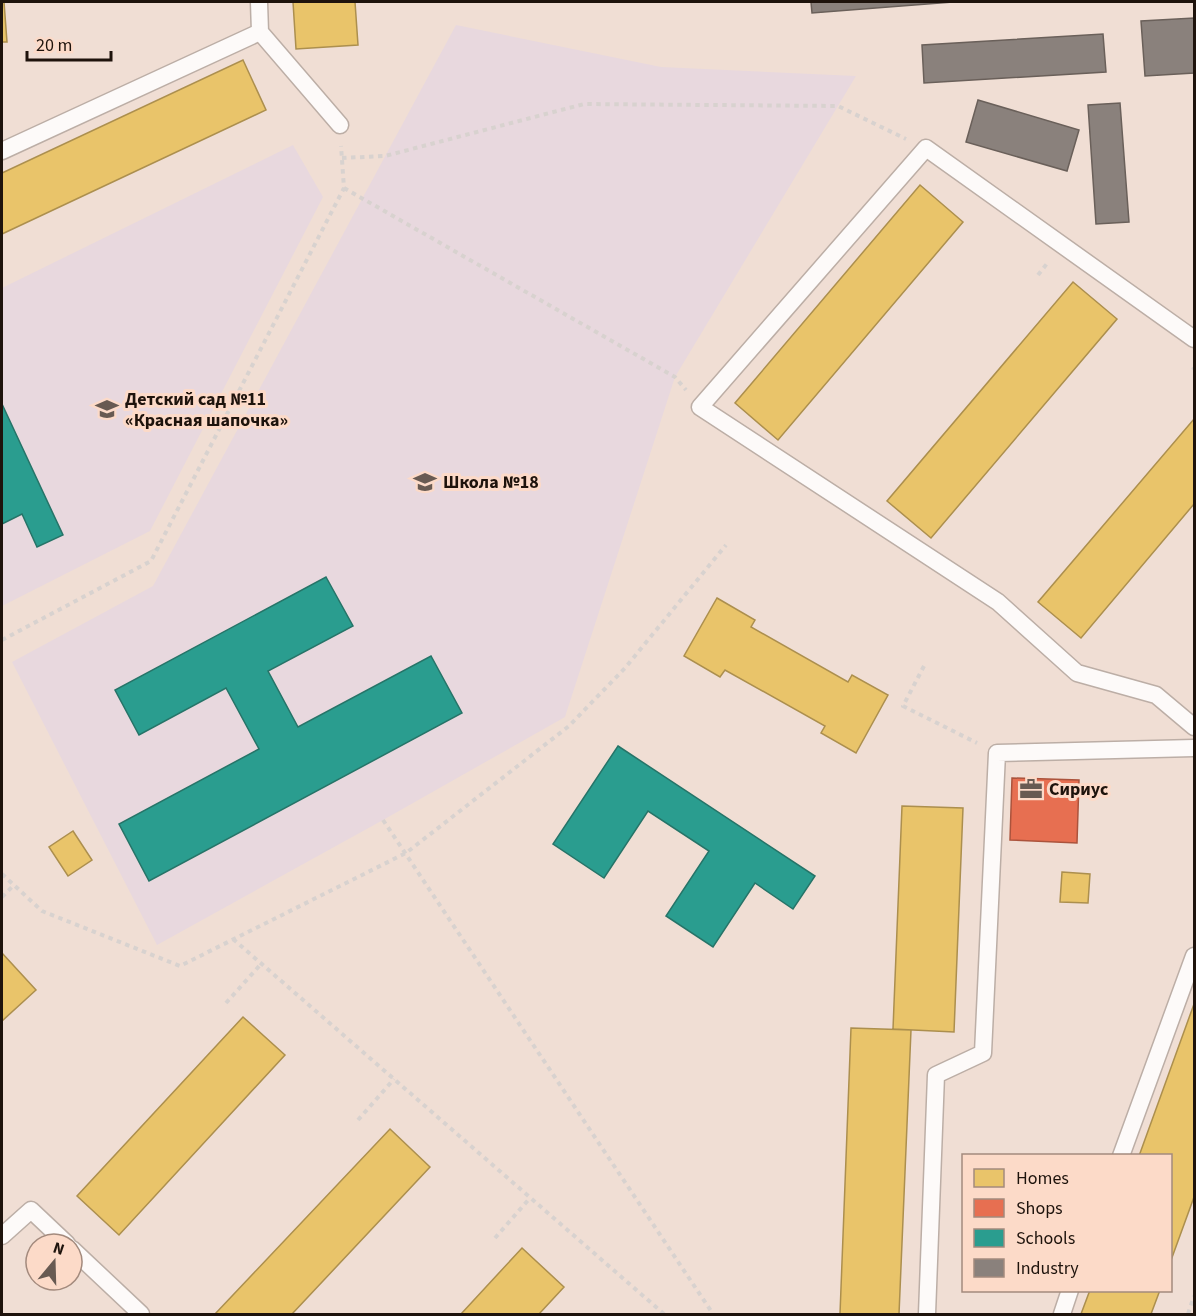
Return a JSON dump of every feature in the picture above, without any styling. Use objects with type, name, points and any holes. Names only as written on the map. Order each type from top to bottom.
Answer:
[{"type":"lane","points":[[259,2],[260,32],[340,124]]},
{"type":"lane","points":[[2,151],[260,32]]},
{"type":"lane","points":[[1194,339],[926,148],[700,406],[999,602],[1077,673],[1156,695],[1194,727]]},
{"type":"lane","points":[[927,1314],[936,1075],[983,1053],[997,753],[1194,748]]},
{"type":"lane","points":[[1120,1154],[1194,956]]},
{"type":"lane","points":[[2,1236],[31,1210],[54,1232]]},
{"type":"lane","points":[[84,1260],[141,1314]]},
{"type":"lane","points":[[1062,1314],[1070,1292]]},
{"type":"path","points":[[342,158],[385,156],[584,104],[838,106],[926,148]]},
{"type":"path","points":[[2,640],[151,561],[344,188],[340,124]]},
{"type":"path","points":[[344,188],[675,377],[700,406]]},
{"type":"path","points":[[2,874],[42,911],[180,966],[406,853],[569,726],[625,668],[726,545]]},
{"type":"path","points":[[924,666],[903,706],[997,753]]},
{"type":"path","points":[[383,820],[713,1314]]},
{"type":"path","points":[[2,897],[14,885]]},
{"type":"path","points":[[233,939],[664,1314]]},
{"type":"path","points":[[226,1003],[261,964]]},
{"type":"path","points":[[358,1120],[394,1080]]},
{"type":"path","points":[[495,1238],[530,1198]]},
{"type":"path","points":[[1188,1314],[1194,1296]]},
{"type":"shaded area","name":"Школа №18","points":[[456,25],[661,67],[856,76],[675,377],[565,717],[157,945],[12,662],[153,586]]},
{"type":"shaded area","name":"Детский сад №11 «Красная шапочка»","points":[[293,145],[323,197],[150,531],[2,606],[2,288]]},
{"type":"building: Homes","points":[[2,2],[4,2],[7,42],[2,42]]},
{"type":"building: Homes","points":[[293,2],[355,2],[358,45],[296,49]]},
{"type":"building: Homes","points":[[243,60],[266,110],[2,234],[2,173]]},
{"type":"building: Homes","points":[[920,185],[963,222],[778,440],[735,403]]},
{"type":"building: Homes","points":[[1073,282],[1117,319],[931,538],[887,501]]},
{"type":"building: Homes","points":[[1194,419],[1194,504],[1081,638],[1038,602]]},
{"type":"building: Homes","points":[[717,598],[755,620],[751,627],[848,682],[852,675],[888,695],[856,753],[821,733],[825,726],[725,670],[720,677],[684,656]]},
{"type":"building: Homes","points":[[902,806],[963,808],[954,1032],[893,1029]]},
{"type":"building: Homes","points":[[73,831],[92,860],[68,876],[49,847]]},
{"type":"building: Homes","points":[[1062,872],[1090,874],[1088,903],[1060,902]]},
{"type":"building: Homes","points":[[2,953],[36,990],[2,1021]]},
{"type":"building: Homes","points":[[1194,1004],[1194,1197],[1172,1258],[1172,1154],[1140,1154]]},
{"type":"building: Homes","points":[[243,1017],[285,1055],[119,1235],[77,1196]]},
{"type":"building: Homes","points":[[851,1028],[911,1030],[899,1314],[840,1314]]},
{"type":"building: Homes","points":[[390,1129],[430,1167],[292,1314],[215,1314]]},
{"type":"building: Homes","points":[[522,1248],[564,1287],[539,1314],[461,1314]]},
{"type":"building: Homes","points":[[1089,1292],[1159,1292],[1151,1314],[1081,1314]]},
{"type":"building: Shops","points":[[1012,778],[1079,780],[1077,843],[1010,840]]},
{"type":"building: Schools","points":[[2,404],[63,535],[37,547],[22,514],[2,524]]},
{"type":"building: Schools","points":[[326,577],[353,626],[268,671],[298,727],[431,656],[462,713],[149,881],[119,824],[259,749],[226,688],[139,735],[115,690]]},
{"type":"building: Schools","points":[[618,746],[815,876],[793,909],[755,883],[713,947],[666,916],[709,851],[648,811],[604,878],[553,844]]},
{"type":"building: Industry","points":[[811,2],[953,2],[812,13]]},
{"type":"building: Industry","points":[[1194,18],[1194,73],[1145,76],[1141,21]]},
{"type":"building: Industry","points":[[1103,34],[1106,72],[924,83],[922,45]]},
{"type":"building: Industry","points":[[978,100],[1079,130],[1067,171],[966,142]]},
{"type":"building: Industry","points":[[1120,103],[1129,222],[1096,224],[1088,105]]},
{"type":"place","name":"Детский сад №11 «Красная шапочка»","points":[[107,409]]},
{"type":"place","name":"Школа №18","points":[[425,482]]},
{"type":"place","name":"Сириус","points":[[1031,789]]}]
